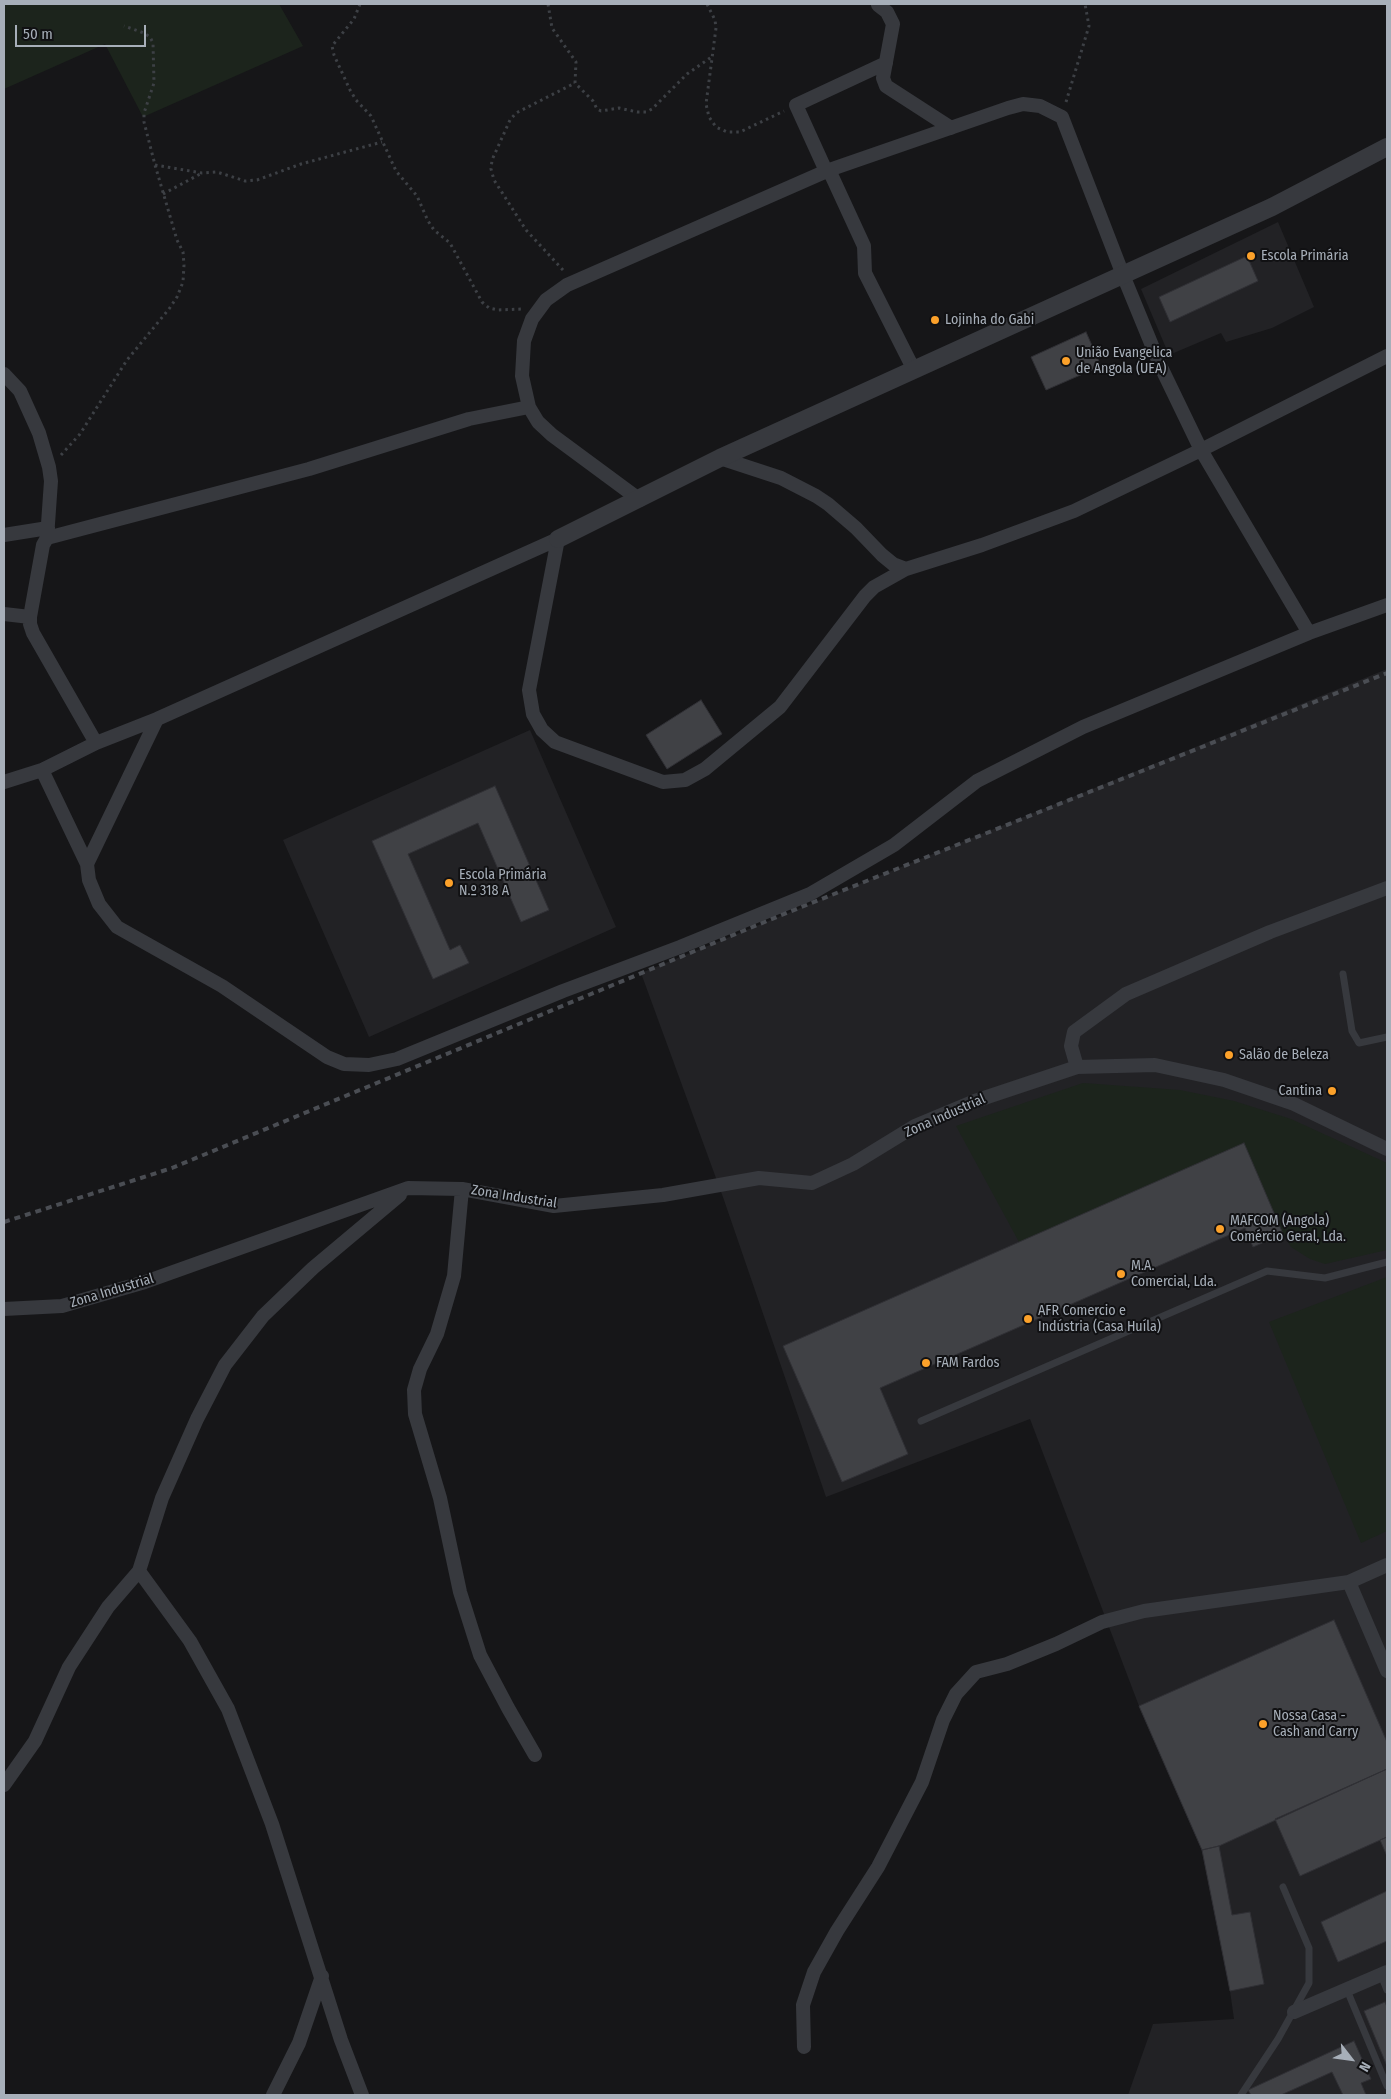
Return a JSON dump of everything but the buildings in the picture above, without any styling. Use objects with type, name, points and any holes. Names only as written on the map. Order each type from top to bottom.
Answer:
[{"type":"street","points":[[878,5],[887,12],[893,24],[883,78],[886,86],[951,128]]},
{"type":"street","points":[[886,63],[796,105],[864,246],[865,273],[914,370]]},
{"type":"street","points":[[640,500],[552,436],[538,422],[529,407],[522,376],[524,341],[532,319],[546,300],[574,282],[828,170],[1023,104],[1040,106],[1062,117],[1160,365],[1201,450],[1309,633]]},
{"type":"street","points":[[4,782],[42,770],[96,743],[157,718],[558,539],[640,500],[720,458],[1272,207],[1387,147]]},
{"type":"street","points":[[558,539],[529,690],[533,714],[542,730],[555,742],[662,782],[685,780],[705,770],[780,707],[865,596],[874,587],[906,569],[982,545],[1074,511],[1201,450],[1387,356]]},
{"type":"street","points":[[4,374],[20,391],[39,433],[51,480],[48,533],[43,545],[30,617],[33,633],[96,743]]},
{"type":"street","points":[[4,535],[48,533],[309,469],[469,419],[529,407]]},
{"type":"street","points":[[720,458],[781,478],[816,496],[856,528],[882,556],[906,569]]},
{"type":"street","points":[[42,770],[87,864],[89,880],[99,904],[117,927],[222,986],[327,1057],[344,1064],[369,1065],[397,1059],[563,991],[680,947],[810,894],[894,845],[977,780],[1083,727],[1309,633],[1387,605]]},
{"type":"street","points":[[4,614],[30,617]]},
{"type":"street","points":[[87,864],[157,718]]},
{"type":"street","points":[[1077,1067],[1070,1046],[1074,1032],[1126,994],[1270,932],[1387,888]]},
{"type":"street","name":"Zona Industrial","points":[[4,1309],[62,1306],[117,1290],[408,1188],[462,1189],[554,1206],[663,1195],[759,1178],[812,1183],[853,1164],[915,1126],[975,1101],[1077,1067],[1155,1065],[1224,1080],[1294,1104],[1387,1149]]},
{"type":"street","points":[[4,1785],[35,1740],[69,1667],[108,1607],[138,1571],[162,1498],[197,1419],[225,1365],[262,1316],[313,1268],[408,1188]]},
{"type":"street","points":[[462,1189],[454,1276],[437,1334],[420,1369],[414,1390],[415,1414],[440,1498],[460,1592],[480,1655],[535,1755]]},
{"type":"street","points":[[804,2047],[803,2005],[814,1972],[837,1931],[878,1867],[922,1782],[943,1720],[956,1694],[976,1672],[1007,1664],[1056,1644],[1102,1622],[1144,1611],[1349,1582],[1387,1565]]},
{"type":"street","points":[[138,1571],[190,1641],[228,1708],[272,1824],[341,2040],[362,2095]]},
{"type":"street","points":[[1349,1582],[1387,1672]]},
{"type":"street","points":[[1294,2012],[1384,1974]]},
{"type":"street","points":[[273,2095],[299,2043],[322,1976]]},
{"type":"lane","points":[[1343,974],[1352,1031],[1359,1043],[1387,1037]]},
{"type":"lane","points":[[921,1422],[1267,1271],[1325,1278],[1387,1262]]},
{"type":"lane","points":[[1240,2095],[1278,2040],[1309,1983],[1309,1948],[1283,1887]]},
{"type":"lane","points":[[1384,1974],[1387,1990]]},
{"type":"lane","points":[[1347,1990],[1387,2086]]},
{"type":"path","points":[[360,4],[354,19],[332,46],[334,55],[350,90],[356,100],[371,116],[396,171],[417,196],[434,230],[450,243],[482,302],[489,308],[498,310],[539,309]]},
{"type":"path","points":[[548,4],[552,28],[576,62],[575,83],[593,101],[597,109],[601,111],[619,108],[646,112],[652,109],[687,74],[713,56]]},
{"type":"path","points":[[707,4],[715,20],[716,28],[706,104],[709,117],[716,127],[727,132],[740,132],[796,105]]},
{"type":"path","points":[[1062,117],[1089,26],[1085,4]]},
{"type":"path","points":[[49,468],[80,434],[127,360],[178,296],[183,282],[183,252],[163,194],[144,117],[154,83],[152,43],[150,37],[124,26]]},
{"type":"path","points":[[574,282],[526,230],[494,180],[491,170],[492,160],[510,120],[516,112],[575,83]]},
{"type":"path","points":[[155,165],[202,173],[217,172],[245,181],[257,180],[301,164],[382,142]]},
{"type":"path","points":[[163,194],[202,173]]},
{"type":"shaded area","points":[[4,4],[279,4],[303,46],[143,117],[105,44],[4,89]]},
{"type":"shaded area","name":"Escola Primária","points":[[1278,222],[1314,307],[1272,328],[1226,342],[1221,333],[1169,355],[1141,289]]},
{"type":"shaded area","points":[[1387,669],[1387,2095],[1128,2095],[1153,2024],[1234,2019],[1230,1991],[1202,1850],[1139,1706],[1030,1419],[826,1497],[724,1200],[641,973]]},
{"type":"shaded area","name":"Escola Primária N.º 318 A","points":[[530,730],[616,927],[369,1037],[283,840]]},
{"type":"shaded area","points":[[1083,1083],[1180,1090],[1234,1101],[1291,1119],[1387,1163],[1387,1250],[1325,1264],[1310,1259],[1291,1247],[1283,1234],[1244,1144],[1019,1242],[956,1126]]},
{"type":"shaded area","points":[[1387,1277],[1387,1531],[1361,1543],[1269,1322]]},
{"type":"railway","points":[[4,1222],[172,1168],[779,916],[1387,673]]},
{"type":"place","name":"Escola Primária","points":[[1251,256]]},
{"type":"place","name":"Lojinha do Gabi","points":[[935,320]]},
{"type":"place","name":"União Evangelica de Angola (UEA)","points":[[1066,361]]},
{"type":"place","name":"Escola Primária N.º 318 A","points":[[449,883]]},
{"type":"place","name":"Salão de Beleza","points":[[1229,1055]]},
{"type":"place","name":"Cantina","points":[[1332,1091]]},
{"type":"place","name":"MAFCOM (Angola) Comércio Geral, Lda.","points":[[1220,1229]]},
{"type":"place","name":"M.A. Comercial, Lda.","points":[[1121,1274]]},
{"type":"place","name":"AFR Comercio e Indústria (Casa Huíla)","points":[[1028,1319]]},
{"type":"place","name":"FAM Fardos","points":[[926,1363]]},
{"type":"place","name":"Nossa Casa - Cash and Carry","points":[[1263,1724]]}]
